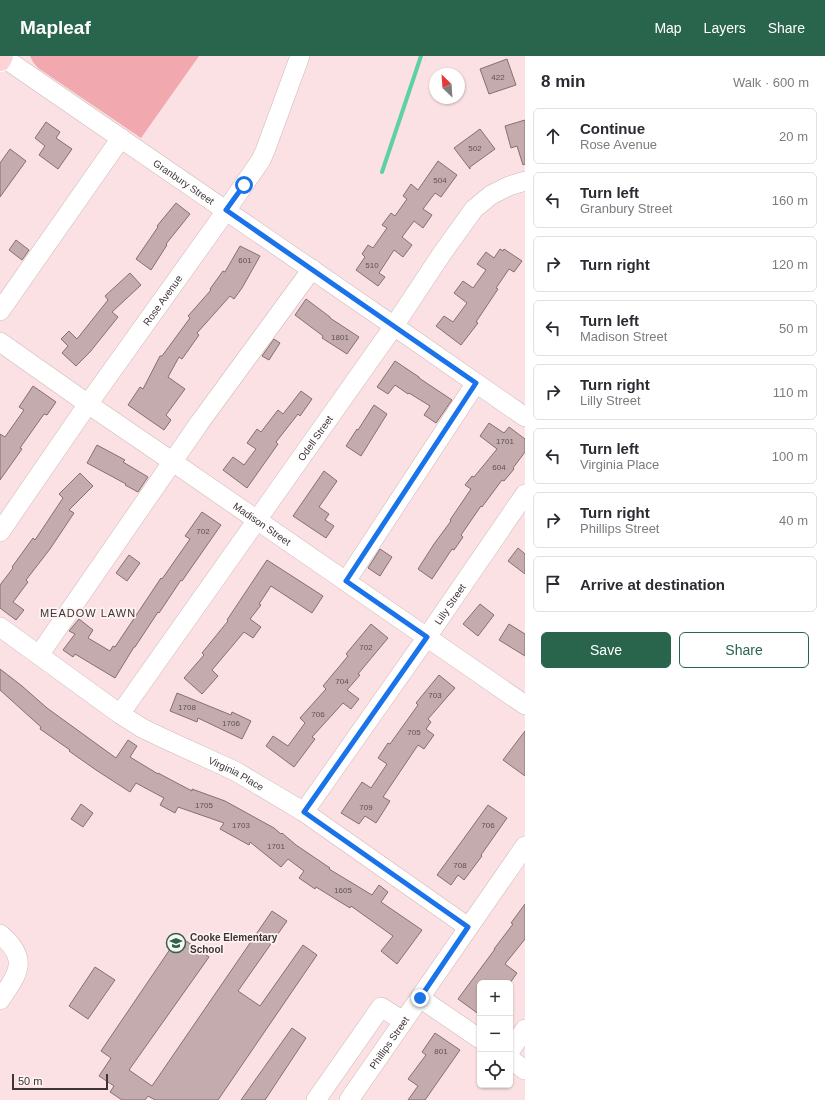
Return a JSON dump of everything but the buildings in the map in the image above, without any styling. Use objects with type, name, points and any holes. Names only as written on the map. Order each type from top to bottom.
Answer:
[{"type":"main road","points":[[0,60],[2,56]]},
{"type":"street","name":"Granbury Street","points":[[2,56],[525,417]]},
{"type":"street","name":"Rose Avenue","points":[[0,532],[88,404],[261,160],[300,56]]},
{"type":"street","points":[[0,311],[121,138]]},
{"type":"street","name":"Odell Street","points":[[120,714],[394,326],[474,209],[491,195],[509,186],[525,181]]},
{"type":"street","points":[[39,655],[200,422],[312,269]]},
{"type":"street","name":"Madison Street","points":[[0,342],[525,705]]},
{"type":"street","points":[[346,581],[476,383]]},
{"type":"street","name":"Lilly Street","points":[[304,812],[525,494]]},
{"type":"street","name":"Virginia Place","points":[[0,627],[120,714],[142,728],[235,771],[304,812],[468,927]]},
{"type":"street","name":"Phillips Street","points":[[349,1100],[525,846]]},
{"type":"street","points":[[0,934],[14,949],[18,960],[18,970],[0,1000]]},
{"type":"street","points":[[420,998],[477,1037]]},
{"type":"street","points":[[316,1100],[381,1007],[403,1021]]},
{"type":"street","points":[[513,1047],[525,1029]]},
{"type":"street","points":[[513,1061],[525,1070]]},
{"type":"shaded area","points":[[30,56],[199,56],[141,138],[38,68]]},
{"type":"waterway","points":[[382,172],[421,56]]},
{"type":"place","name":"Cooke Elementary School","points":[[176,943]]},
{"type":"district","name":"MEADOW LAWN","points":[[88,613]]},
{"type":"route","points":[[244,185],[226,210],[476,383],[346,581],[427,637],[304,812],[468,927],[420,998]]}]
